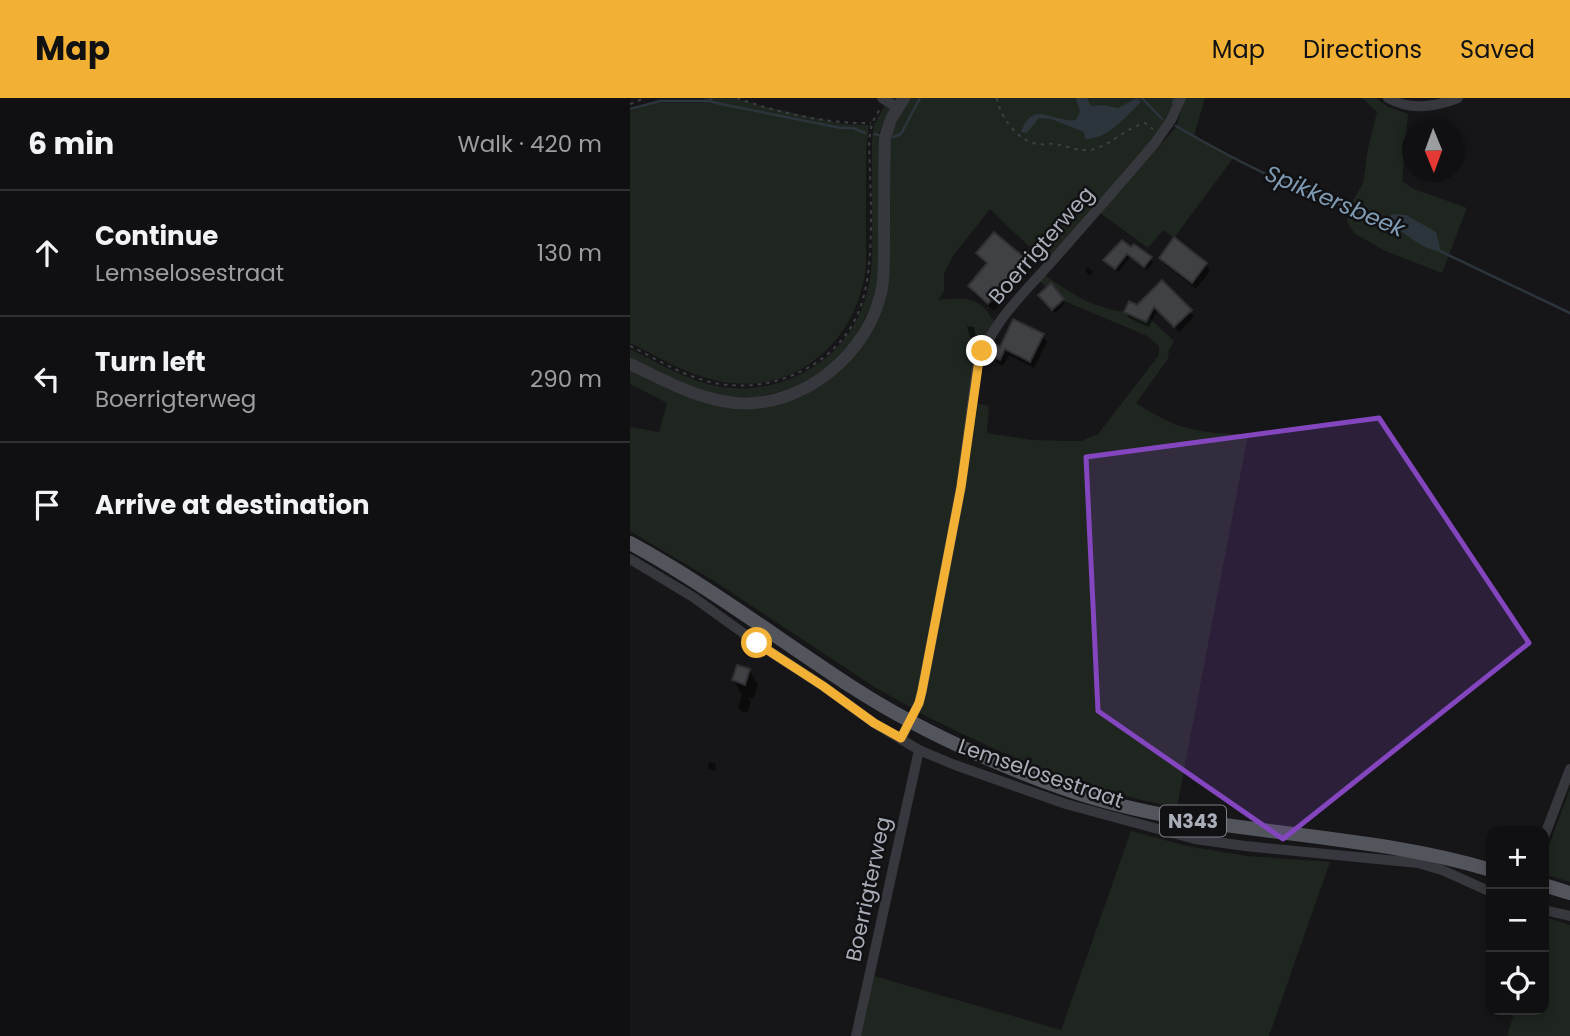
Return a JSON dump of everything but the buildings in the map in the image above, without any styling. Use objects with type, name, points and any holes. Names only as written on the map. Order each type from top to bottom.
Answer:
[{"type":"main road","name":"N343","points":[[630,543],[694,581],[854,689],[909,722],[1003,766],[1107,802],[1217,825],[1393,846],[1486,869]]},
{"type":"main road","points":[[1549,887],[1570,894]]},
{"type":"street","name":"Boerrigterweg","points":[[901,738],[922,691],[961,487],[978,367],[989,335],[1160,136],[1181,98]]},
{"type":"street","points":[[1388,98],[1410,107],[1424,107],[1458,98]]},
{"type":"street","points":[[630,364],[700,396],[737,403],[786,396],[811,385],[830,372],[856,346],[866,331],[879,297],[884,267],[885,138],[887,127],[901,103],[884,99]]},
{"type":"street","name":"Lemselosestraat","points":[[630,559],[693,597],[874,723],[919,750],[1066,804],[1133,824],[1195,839],[1245,846],[1418,863],[1442,870],[1486,890]]},
{"type":"street","name":"Boerrigterweg","points":[[856,1036],[919,750]]},
{"type":"street","points":[[1548,826],[1570,769]]},
{"type":"street","points":[[1549,911],[1570,916]]},
{"type":"path","points":[[630,104],[645,98]]},
{"type":"path","points":[[737,98],[761,106],[844,123],[872,123]]},
{"type":"path","points":[[997,98],[1002,116],[1026,141],[1036,145],[1055,144],[1085,151],[1099,148],[1145,123],[1160,136]]},
{"type":"path","points":[[630,346],[701,380],[726,386],[774,383],[817,363],[829,352],[855,319],[864,298],[869,271],[869,140],[872,123],[884,99]]},
{"type":"highlighted area","points":[[1379,418],[1529,643],[1283,839],[1098,711],[1086,457]]},
{"type":"shaded area","points":[[705,98],[735,98],[843,124],[869,125],[866,152],[866,267],[860,294],[850,319],[835,341],[816,359],[794,373],[770,381],[743,384],[714,380],[682,369],[630,343],[630,111],[654,103],[704,103]]},
{"type":"shaded area","points":[[889,98],[900,98],[882,131],[879,131],[878,138],[881,139],[881,261],[875,298],[852,344],[824,371],[794,388],[759,397],[728,397],[699,391],[630,359],[630,349],[688,377],[708,384],[735,388],[761,387],[787,380],[810,369],[831,353],[848,334],[861,310],[869,284],[872,255],[872,140],[874,125]]},
{"type":"shaded area","points":[[910,98],[1179,98],[1161,132],[1051,259],[1044,254],[1041,258],[990,209],[953,256],[944,274],[944,291],[938,300],[971,300],[978,303],[995,323],[989,332],[967,429],[920,690],[913,707],[876,688],[714,581],[630,531],[630,427],[659,432],[667,403],[630,384],[630,368],[718,405],[806,393],[877,317],[889,141],[893,126]]},
{"type":"shaded area","points":[[1076,98],[1087,98],[1091,106],[1118,108],[1137,98],[1141,102],[1116,126],[1094,138],[1085,139],[1084,132],[1051,119],[1039,118],[1027,133],[1021,132],[1031,116],[1037,114],[1076,120],[1080,112]]},
{"type":"shaded area","points":[[1185,98],[1205,98],[1194,136],[1234,157],[1174,238],[1163,230],[1148,248],[1100,213],[1176,127]]},
{"type":"shaded area","points":[[1362,98],[1376,98],[1388,107],[1408,114],[1408,119],[1402,119],[1402,182],[1467,208],[1442,273],[1385,251],[1354,233],[1347,222],[1348,209],[1363,183],[1377,112]]},
{"type":"shaded area","points":[[1392,214],[1406,215],[1436,232],[1441,252],[1419,244],[1398,229],[1387,219]]},
{"type":"shaded area","points":[[1045,275],[1092,303],[1116,310],[1144,313],[1174,341],[1168,359],[1136,403],[1177,425],[1215,433],[1248,435],[1177,807],[1110,792],[1045,770],[920,713],[940,616],[974,403],[989,406],[987,433],[1032,440],[1081,441],[1098,434],[1159,355],[1159,346],[1147,336],[1062,300],[1039,281]]},
{"type":"shaded area","points":[[1570,789],[1570,882],[1549,876],[1549,846]]},
{"type":"shaded area","points":[[1131,831],[1187,846],[1247,856],[1330,862],[1269,1036],[861,1036],[874,976],[1061,1030]]},
{"type":"shaded area","points":[[1549,918],[1570,925],[1570,1036],[1507,1036],[1513,1015],[1549,1015]]},
{"type":"waterway","points":[[711,98],[710,101],[716,103],[841,128],[853,128],[865,133]]},
{"type":"waterway","points":[[893,137],[901,134],[920,98]]},
{"type":"waterway","name":"Spikkersbeek","points":[[1142,98],[1162,119]]},
{"type":"waterway","points":[[1173,103],[1174,98]]},
{"type":"waterway","points":[[630,109],[660,101],[709,101]]},
{"type":"waterway","name":"Spikkersbeek","points":[[1176,126],[1305,192],[1387,219]]},
{"type":"waterway","points":[[874,134],[879,135]]},
{"type":"waterway","name":"Spikkersbeek","points":[[1440,251],[1570,313]]},
{"type":"route","points":[[757,643],[874,723],[901,738],[919,703],[922,691],[961,487],[982,351]]}]
